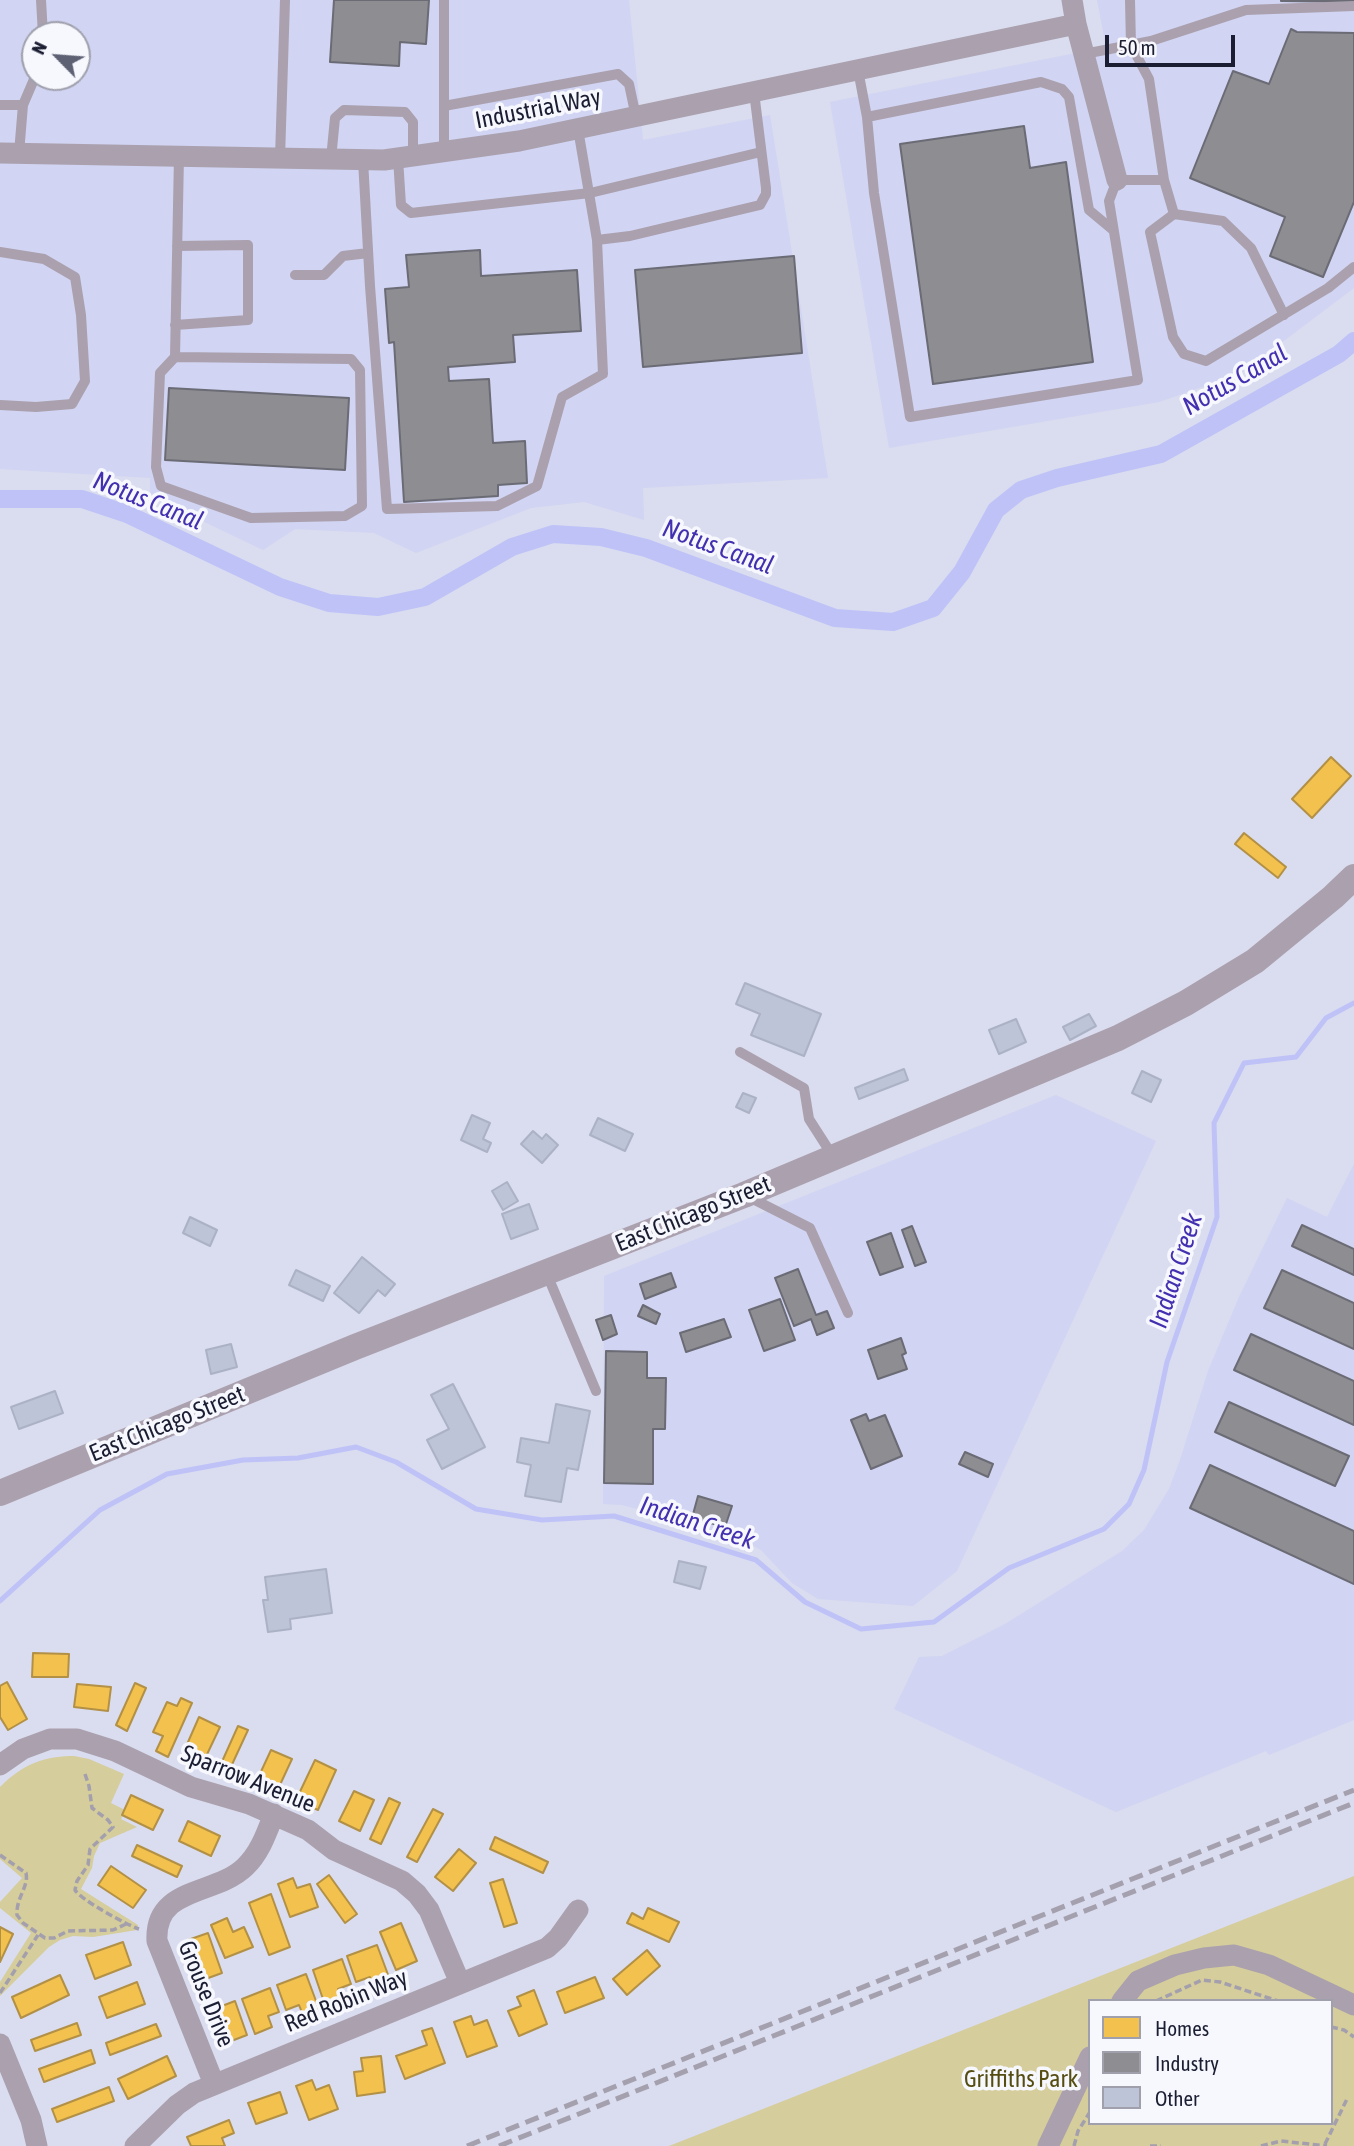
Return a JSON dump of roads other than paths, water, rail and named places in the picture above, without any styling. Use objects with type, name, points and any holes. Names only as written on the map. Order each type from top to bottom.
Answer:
[{"type":"street","points":[[1072,0],[1117,180]]},
{"type":"street","name":"Industrial Way","points":[[10,153],[363,160],[405,157],[519,141],[1076,24]]},
{"type":"street","name":"East Chicago Street","points":[[0,1493],[355,1347],[744,1195],[1118,1038],[1186,1003],[1255,961],[1354,877]]},
{"type":"street","name":"Sparrow Avenue","points":[[0,1764],[23,1749],[50,1739],[77,1739],[115,1751],[191,1787],[229,1797],[308,1830],[347,1857],[401,1881],[417,1894],[429,1910],[460,1983]]},
{"type":"street","name":"Grouse Drive","points":[[214,2084],[157,1941],[156,1927],[166,1906],[225,1880],[246,1866],[255,1855],[274,1814]]},
{"type":"street","name":"Red Robin Way","points":[[135,2146],[177,2105],[194,2093],[547,1948],[558,1938],[578,1910]]},
{"type":"street","points":[[1124,1999],[1139,1981],[1175,1965],[1234,1955],[1269,1965],[1354,2005]]},
{"type":"street","points":[[0,2044],[31,2120],[37,2146]]},
{"type":"street","points":[[1048,2146],[1088,2061]]},
{"type":"lane","points":[[41,0],[42,21]]},
{"type":"lane","points":[[280,158],[285,0]]},
{"type":"lane","points":[[444,0],[444,152]]},
{"type":"lane","points":[[1130,0],[1131,45],[1149,79],[1164,180],[1174,214]]},
{"type":"lane","points":[[1084,54],[1151,41],[1246,10],[1354,6]]},
{"type":"lane","points":[[858,70],[867,117],[874,193],[910,417],[1138,380],[1109,201],[1117,180],[1164,180]]},
{"type":"lane","points":[[444,106],[618,75],[629,84],[636,117]]},
{"type":"lane","points":[[867,117],[1041,82],[1062,89],[1069,97],[1088,210],[1114,230]]},
{"type":"lane","points":[[10,153],[29,91]]},
{"type":"lane","points":[[597,240],[630,236],[760,205],[766,188],[754,92]]},
{"type":"lane","points":[[0,105],[23,105]]},
{"type":"lane","points":[[331,159],[335,118],[344,110],[405,112],[413,122],[405,157],[401,205],[411,213],[590,193],[761,152]]},
{"type":"lane","points":[[363,160],[387,509],[497,506],[537,486],[562,397],[603,374],[597,240],[578,129]]},
{"type":"lane","points":[[175,357],[351,359],[360,370],[362,506],[345,516],[251,518],[161,486],[156,467],[160,373],[175,357],[179,156]]},
{"type":"lane","points":[[1284,316],[1251,248],[1223,221],[1174,214],[1150,232],[1172,337],[1184,355],[1206,361],[1284,316],[1328,288],[1354,267]]},
{"type":"lane","points":[[176,325],[248,320],[248,245],[177,246]]},
{"type":"lane","points":[[0,252],[44,259],[75,277],[81,315],[85,381],[72,404],[36,407],[0,405]]},
{"type":"lane","points":[[295,275],[324,275],[343,256],[368,253]]},
{"type":"lane","points":[[740,1052],[804,1088],[808,1119],[834,1158]]},
{"type":"lane","points":[[744,1195],[810,1228],[848,1313]]},
{"type":"lane","points":[[546,1272],[596,1391]]},
{"type":"waterway","name":"Notus Canal","points":[[0,499],[82,499],[127,514],[280,587],[329,603],[378,607],[425,597],[512,547],[553,534],[601,537],[646,548],[835,618],[893,622],[933,608],[962,572],[996,510],[1021,490],[1057,478],[1161,454],[1339,354],[1354,341]]},
{"type":"waterway","name":"Indian Creek","points":[[0,1601],[100,1510],[167,1474],[243,1460],[298,1458],[356,1447],[396,1462],[476,1509],[542,1520],[614,1516],[756,1560],[805,1602],[861,1629],[934,1622],[1009,1568],[1104,1529],[1129,1504],[1144,1470],[1167,1362],[1217,1217],[1214,1123],[1244,1063],[1296,1057],[1326,1018],[1354,1003]]},
{"type":"railway","points":[[467,2146],[1354,1790]]},
{"type":"railway","points":[[499,2146],[1354,1803]]},
{"type":"park label","name":"Griffiths Park","points":[[1021,2079]]}]
